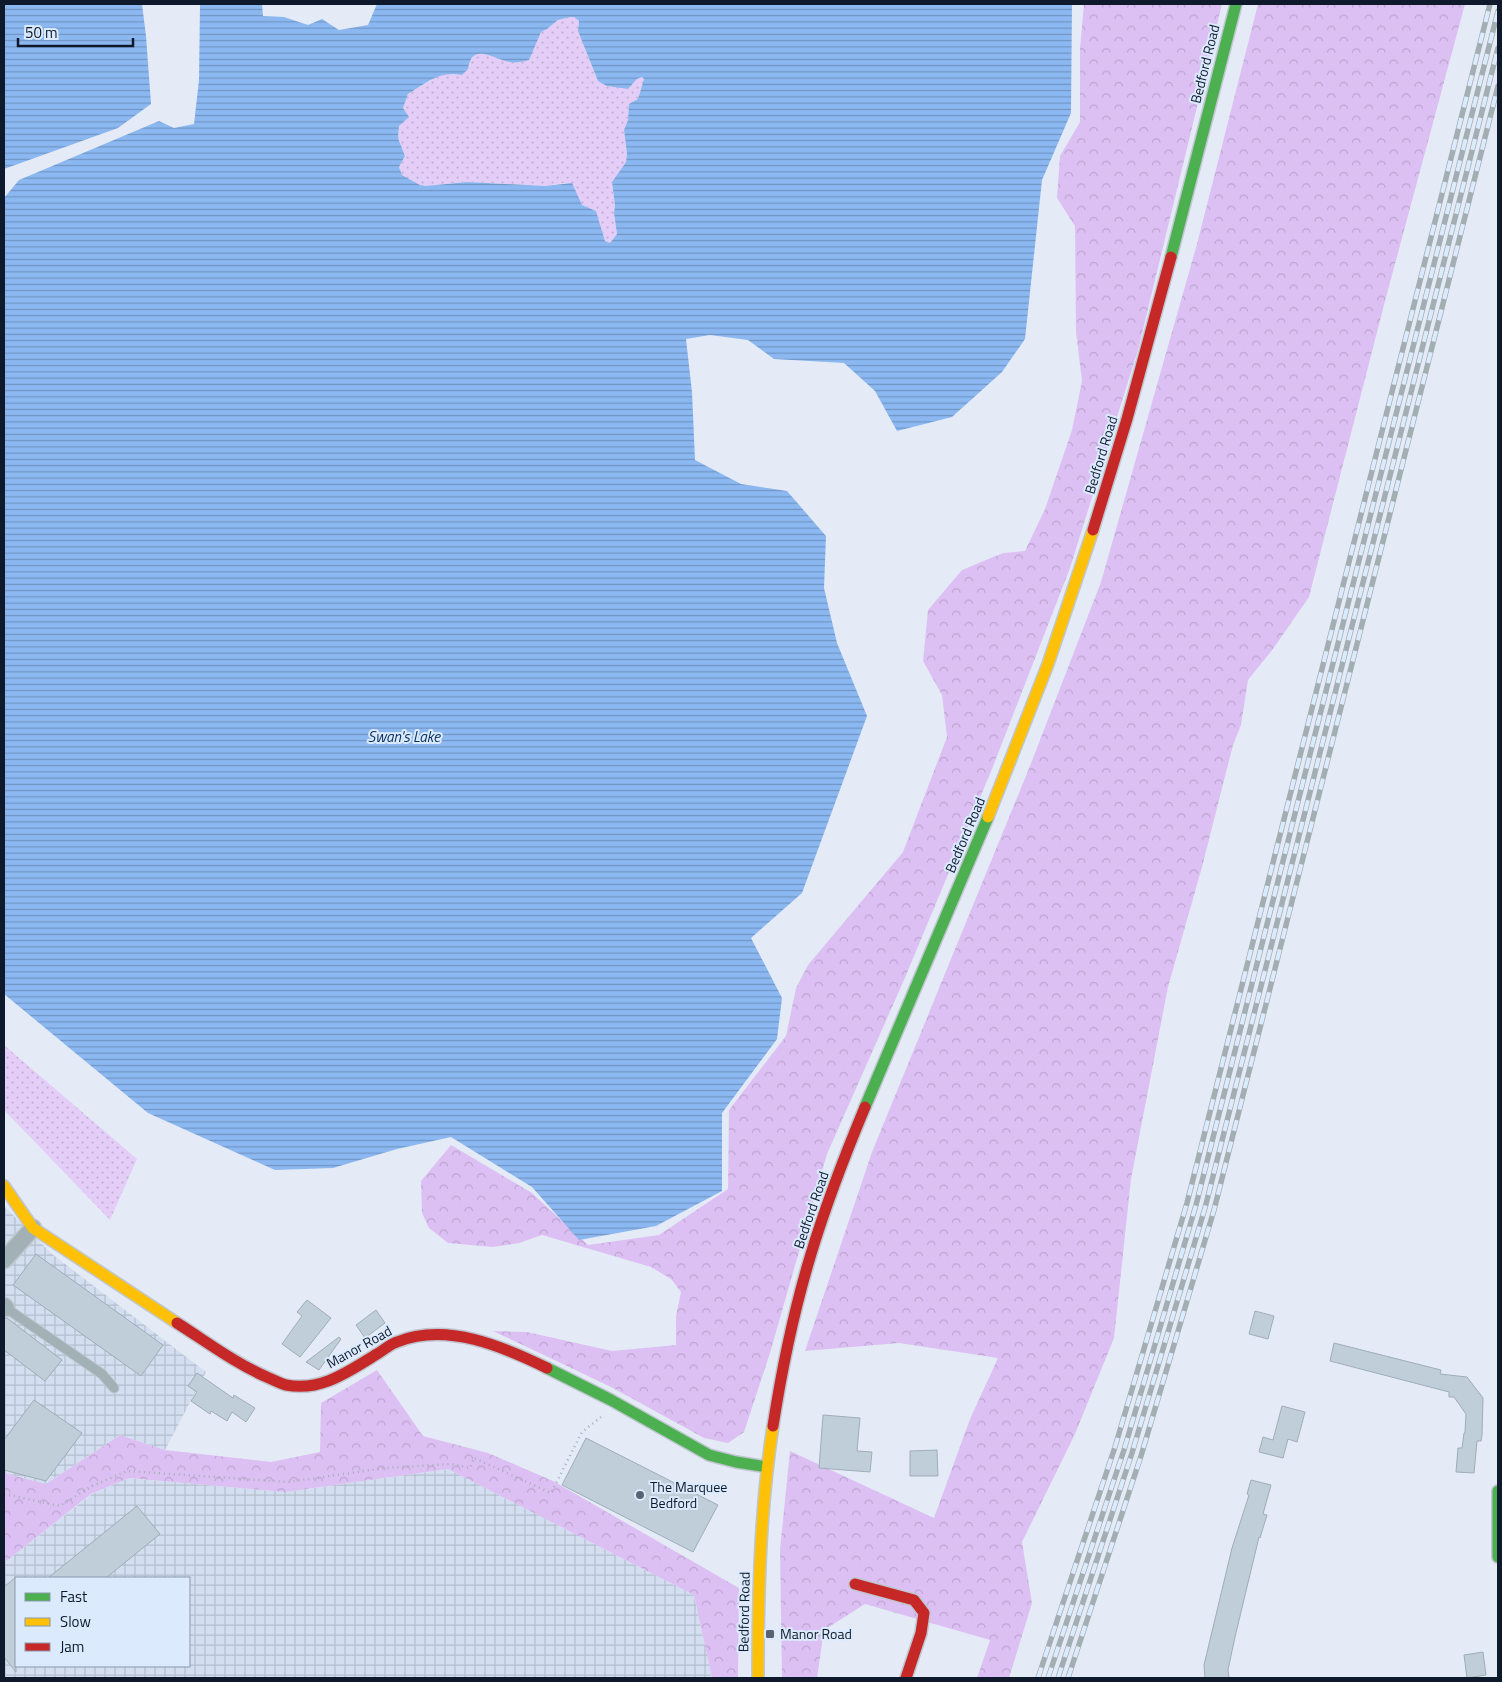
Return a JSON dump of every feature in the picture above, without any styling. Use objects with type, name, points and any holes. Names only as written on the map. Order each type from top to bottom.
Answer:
[{"type":"main road","name":"Bedford Road","points":[[758,1678],[760,1532],[767,1467],[783,1367],[800,1293],[825,1214],[855,1130],[1000,791],[1048,664],[1109,483],[1142,372],[1236,4]]},
{"type":"main road","name":"Manor Road","points":[[4,1186],[33,1228],[222,1352],[257,1373],[286,1386],[315,1386],[341,1376],[396,1342],[421,1334],[448,1334],[487,1344],[530,1360],[611,1400],[709,1455],[767,1467]]},
{"type":"main road","points":[[1498,1491],[1498,1556]]},
{"type":"main road","points":[[855,1584],[914,1600],[924,1613],[921,1633],[906,1678]]},
{"type":"street","points":[[4,1260],[33,1228]]},
{"type":"lane","points":[[5,1307],[102,1374],[114,1388]]},
{"type":"path","points":[[4,1494],[60,1506],[92,1486],[127,1471],[288,1482],[386,1468],[451,1464],[470,1468],[474,1458],[551,1493],[582,1432],[602,1417]]},
{"type":"shaded area","points":[[574,17],[579,21],[578,31],[598,81],[632,85],[637,79],[642,77],[644,79],[638,99],[629,104],[628,120],[624,130],[626,162],[612,182],[617,234],[609,244],[605,241],[596,211],[582,205],[565,183],[545,186],[467,182],[427,186],[420,185],[402,175],[399,167],[405,156],[398,138],[399,126],[408,117],[403,108],[408,94],[442,74],[468,69],[470,61],[478,54],[490,55],[509,62],[533,51],[536,39],[541,32],[558,20]]},
{"type":"shaded area","points":[[4,1045],[137,1159],[110,1220],[4,1110]]},
{"type":"shaded area","points":[[4,1206],[52,1254],[206,1372],[165,1450],[120,1435],[46,1484],[4,1473]]},
{"type":"shaded area","points":[[448,1469],[694,1595],[712,1678],[4,1678],[4,1563],[92,1494],[129,1478],[285,1492]]},
{"type":"green space","points":[[1084,4],[1222,4],[1138,350],[1070,568],[992,769],[904,980],[827,1154],[770,1353],[744,1432],[728,1443],[704,1438],[611,1387],[493,1331],[527,1332],[612,1351],[676,1345],[676,1316],[681,1292],[671,1279],[651,1267],[542,1235],[519,1243],[493,1247],[448,1243],[429,1228],[422,1213],[421,1181],[451,1145],[532,1193],[588,1245],[659,1235],[728,1189],[729,1110],[786,1036],[796,988],[808,965],[903,852],[947,737],[942,695],[923,661],[928,610],[962,570],[1003,553],[1025,551],[1045,509],[1072,430],[1082,381],[1076,332],[1075,226],[1057,198],[1060,156],[1080,122],[1080,48]]},
{"type":"green space","points":[[1258,4],[1465,4],[1385,301],[1309,597],[1273,649],[1248,680],[1241,725],[1233,745],[1202,867],[1168,987],[1131,1179],[1114,1338],[1075,1434],[1022,1542],[1032,1603],[1009,1678],[977,1678],[990,1640],[865,1604],[824,1630],[817,1678],[782,1678],[780,1549],[790,1451],[934,1518],[970,1419],[998,1358],[899,1343],[805,1351],[872,1152],[1030,766],[1101,582],[1197,244]]},
{"type":"green space","points":[[377,1370],[423,1436],[488,1453],[553,1481],[739,1588],[738,1678],[712,1678],[694,1595],[448,1469],[285,1492],[129,1478],[91,1494],[4,1563],[4,1473],[46,1484],[120,1435],[165,1450],[271,1462],[320,1452],[321,1403]]},
{"type":"water","points":[[4,4],[142,4],[151,104],[118,128],[4,169]]},
{"type":"water","name":"Swan's Lake","points":[[200,4],[262,4],[263,16],[284,17],[308,25],[322,19],[339,30],[368,25],[377,4],[1072,4],[1071,113],[1042,180],[1025,339],[1002,372],[952,417],[897,431],[875,391],[844,363],[774,359],[748,340],[710,335],[686,339],[692,392],[695,460],[741,484],[787,491],[826,536],[824,588],[837,643],[867,716],[802,893],[751,938],[782,998],[777,1039],[722,1113],[722,1191],[656,1226],[579,1240],[532,1187],[451,1137],[397,1149],[333,1168],[275,1170],[148,1113],[4,994],[4,198],[19,180],[159,121],[174,128],[194,124],[199,80]],"holes":[[[574,17],[579,21],[578,31],[598,81],[607,86],[628,89],[637,79],[642,77],[644,79],[638,99],[629,104],[628,120],[624,130],[626,162],[612,182],[617,234],[610,243],[605,241],[596,211],[582,205],[572,183],[545,186],[467,182],[426,186],[420,185],[402,175],[399,167],[405,156],[398,138],[399,126],[409,117],[403,108],[408,94],[434,78],[447,74],[462,75],[468,69],[470,61],[478,54],[490,55],[511,62],[529,60],[541,32],[558,20]]]},
{"type":"building","points":[[36,1254],[163,1345],[141,1376],[13,1285]]},
{"type":"building","points":[[307,1300],[331,1318],[300,1357],[282,1344],[302,1316],[297,1312]]},
{"type":"building","points":[[376,1310],[385,1323],[365,1338],[356,1325]]},
{"type":"building","points":[[1255,1311],[1274,1316],[1268,1339],[1249,1334]]},
{"type":"building","points":[[4,1318],[7,1318],[62,1360],[45,1381],[4,1350]]},
{"type":"building","points":[[339,1337],[341,1339],[319,1370],[306,1362]]},
{"type":"building","points":[[1334,1343],[1441,1370],[1440,1374],[1467,1377],[1483,1398],[1482,1435],[1481,1441],[1477,1441],[1474,1473],[1456,1472],[1458,1448],[1462,1448],[1465,1433],[1466,1414],[1454,1397],[1449,1397],[1449,1392],[1330,1361]]},
{"type":"building","points":[[197,1373],[233,1398],[234,1395],[255,1408],[246,1422],[232,1412],[227,1421],[211,1411],[210,1414],[191,1401],[197,1392],[188,1386]]},
{"type":"building","points":[[34,1400],[82,1433],[46,1481],[4,1470],[4,1440]]},
{"type":"building","points":[[1282,1406],[1305,1412],[1297,1442],[1288,1439],[1283,1458],[1259,1452],[1263,1437],[1273,1440]]},
{"type":"building","points":[[823,1415],[860,1418],[857,1451],[872,1452],[870,1472],[819,1468]]},
{"type":"building","name":"The Marquee Bedford","points":[[586,1438],[718,1505],[693,1552],[562,1485]]},
{"type":"building","points":[[937,1450],[938,1476],[910,1476],[910,1451]]},
{"type":"building","points":[[1251,1480],[1271,1485],[1263,1514],[1267,1515],[1259,1537],[1235,1637],[1228,1670],[1229,1678],[1205,1678],[1204,1665],[1232,1548],[1249,1495],[1247,1494]]},
{"type":"building","points":[[137,1506],[160,1534],[107,1577],[49,1577]]},
{"type":"building","points":[[15,1578],[16,1672],[4,1657],[4,1587]]},
{"type":"building","points":[[1483,1652],[1486,1675],[1467,1678],[1464,1655]]},
{"type":"railway","points":[[1038,1678],[1115,1447],[1187,1203],[1490,4]]},
{"type":"railway","points":[[1048,1678],[1124,1450],[1196,1205],[1498,11]]},
{"type":"railway","points":[[1058,1678],[1132,1453],[1205,1208],[1498,48]]},
{"type":"railway","points":[[1068,1678],[1141,1456],[1214,1210],[1498,86]]},
{"type":"traffic: fast","points":[[1171,257],[1236,4]]},
{"type":"traffic: fast","points":[[865,1107],[988,817]]},
{"type":"traffic: fast","points":[[547,1368],[611,1400],[709,1455],[767,1467]]},
{"type":"traffic: fast","points":[[1498,1491],[1498,1557]]},
{"type":"traffic: slow","points":[[988,817],[1048,664],[1093,530]]},
{"type":"traffic: slow","points":[[4,1186],[33,1228],[177,1323]]},
{"type":"traffic: slow","points":[[758,1678],[761,1552],[765,1489],[773,1426]]},
{"type":"traffic: jam","points":[[1093,530],[1127,419],[1171,257]]},
{"type":"traffic: jam","points":[[773,1426],[789,1339],[805,1275],[829,1198],[865,1107]]},
{"type":"traffic: jam","points":[[177,1323],[245,1366],[286,1385],[299,1386],[323,1383],[356,1367],[394,1343],[416,1336],[435,1335],[474,1339],[511,1352],[547,1368]]},
{"type":"traffic: jam","points":[[855,1584],[914,1600],[924,1613],[921,1633],[906,1678]]},
{"type":"place","name":"The Marquee Bedford","points":[[640,1495]]},
{"type":"place","name":"Manor Road","points":[[770,1634]]}]
